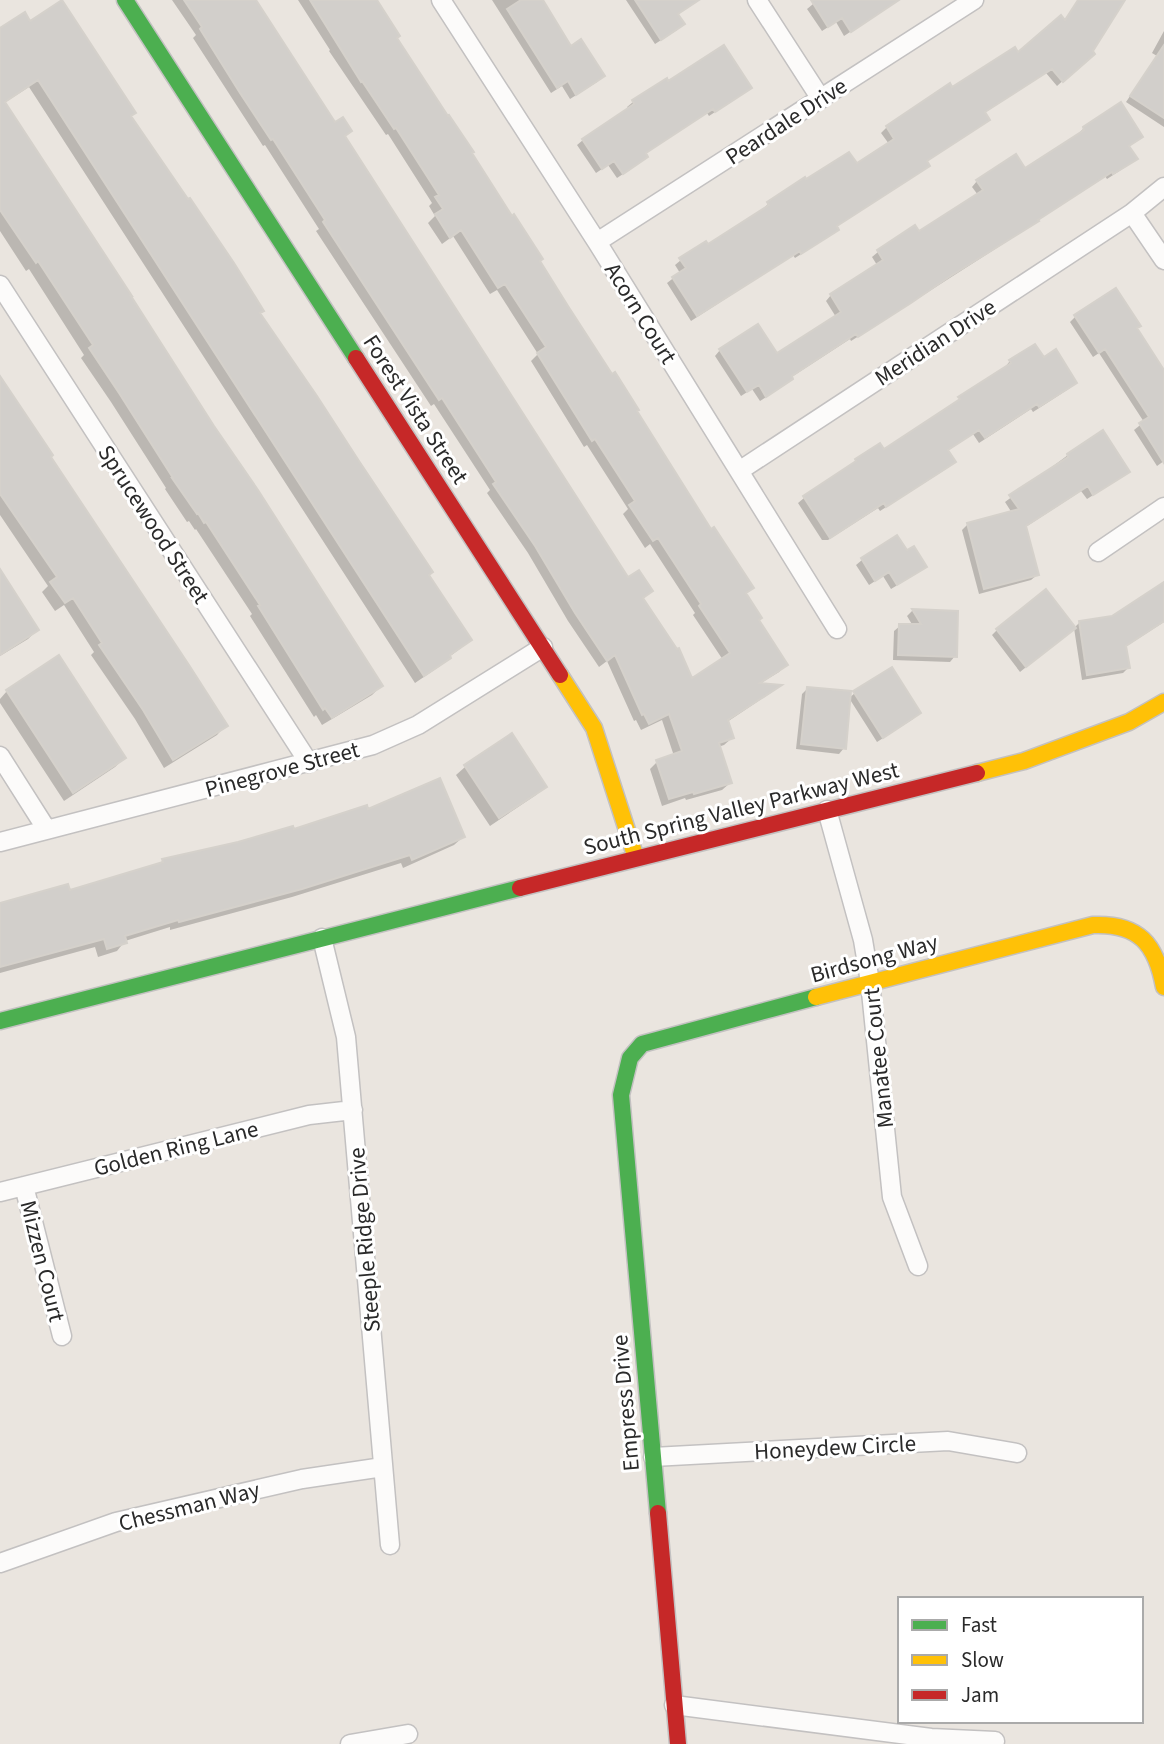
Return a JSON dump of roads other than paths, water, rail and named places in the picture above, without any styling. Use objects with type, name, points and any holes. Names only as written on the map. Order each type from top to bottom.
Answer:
[{"type":"street","name":"Forest Vista Street","points":[[125,0],[594,728],[636,858]]},
{"type":"street","name":"Acorn Court","points":[[441,0],[597,242],[837,629]]},
{"type":"street","points":[[757,0],[821,99]]},
{"type":"street","name":"Peardale Drive","points":[[597,242],[974,0]]},
{"type":"street","name":"Meridian Drive","points":[[739,471],[1132,213],[1164,187]]},
{"type":"street","points":[[1132,213],[1164,260]]},
{"type":"street","name":"Sprucewood Street","points":[[0,285],[309,763]]},
{"type":"street","points":[[1098,552],[1164,507]]},
{"type":"street","name":"Pinegrove Street","points":[[0,842],[373,745],[418,725],[543,647]]},
{"type":"street","name":"South Spring Valley Parkway West","points":[[0,1021],[1024,761],[1129,722],[1164,702]]},
{"type":"street","points":[[0,756],[47,830]]},
{"type":"street","name":"Manatee Court","points":[[827,810],[863,940],[870,982],[892,1197],[918,1266]]},
{"type":"street","name":"Birdsong Way","points":[[630,1058],[642,1044],[1093,925],[1115,925],[1136,933],[1152,948],[1162,972],[1164,987]]},
{"type":"street","name":"Steeple Ridge Drive","points":[[322,938],[346,1037],[390,1545]]},
{"type":"street","name":"Empress Drive","points":[[630,1058],[621,1095],[678,1744]]},
{"type":"street","name":"Golden Ring Lane","points":[[0,1192],[309,1115],[353,1110]]},
{"type":"street","name":"Mizzen Court","points":[[24,1186],[62,1336]]},
{"type":"street","name":"Honeydew Circle","points":[[653,1457],[948,1441],[1017,1453]]},
{"type":"street","name":"Chessman Way","points":[[0,1563],[116,1522],[302,1479],[383,1467]]},
{"type":"street","points":[[674,1704],[931,1738],[995,1741]]},
{"type":"street","points":[[350,1744],[408,1734]]}]
